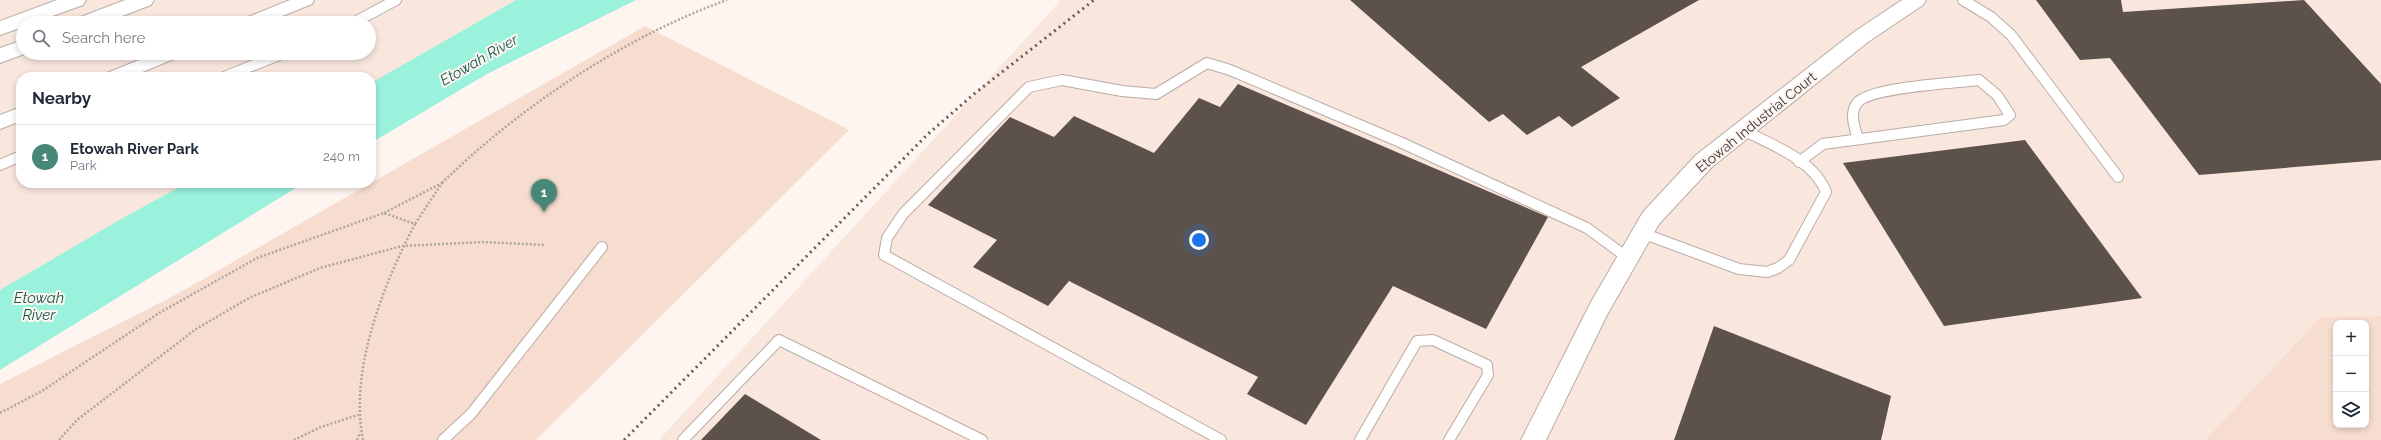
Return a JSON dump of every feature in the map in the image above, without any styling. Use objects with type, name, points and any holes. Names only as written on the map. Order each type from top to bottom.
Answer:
[{"type":"street","points":[[33,16],[76,0]]},
{"type":"street","points":[[103,16],[144,0]]},
{"type":"street","points":[[266,16],[306,0]]},
{"type":"street","name":"Etowah Industrial Court","points":[[1533,440],[1599,309],[1651,218],[1704,161],[1861,37],[1916,0]]},
{"type":"street","points":[[0,28],[16,22]]},
{"type":"street","points":[[0,56],[16,50]]},
{"type":"street","points":[[126,72],[156,60]]},
{"type":"street","points":[[0,122],[16,116]]},
{"type":"lane","points":[[365,16],[396,0]]},
{"type":"lane","points":[[1963,0],[1991,17],[2011,35],[2118,178]]},
{"type":"lane","points":[[236,72],[266,60]]},
{"type":"lane","points":[[1221,440],[884,255],[887,238],[903,214],[1029,87],[1062,80],[1122,91],[1156,94],[1207,63],[1230,70],[1400,142],[1587,228],[1628,258]]},
{"type":"lane","points":[[1799,162],[1823,144],[2004,120],[2010,115],[2005,104],[1990,87],[1979,80],[1879,92],[1864,95],[1853,109],[1852,117],[1858,139]]},
{"type":"lane","points":[[1642,233],[1739,269],[1767,272],[1778,268],[1789,260],[1826,192],[1825,186],[1818,175],[1799,162],[1743,130]]},
{"type":"lane","points":[[0,165],[16,158]]},
{"type":"lane","points":[[442,440],[471,414],[602,247]]},
{"type":"lane","points":[[683,440],[779,340],[982,440]]},
{"type":"lane","points":[[1360,440],[1416,341],[1433,340],[1487,365],[1488,375],[1449,440]]},
{"type":"path","points":[[363,440],[360,433],[358,415],[363,369],[384,292],[402,246],[442,183],[466,158],[514,119],[570,81],[676,20],[727,0]]},
{"type":"path","points":[[0,414],[42,391],[159,313],[257,258],[384,213],[442,183]]},
{"type":"path","points":[[384,213],[415,224]]},
{"type":"path","points":[[59,440],[77,420],[196,328],[249,298],[320,268],[402,246],[483,242],[546,245]]},
{"type":"path","points":[[294,440],[321,427],[358,415]]},
{"type":"path","points":[[357,440],[360,433]]},
{"type":"shaded area","points":[[0,0],[568,0],[376,96],[376,72],[16,72],[16,188],[218,188],[0,315]]},
{"type":"shaded area","points":[[1061,0],[2381,0],[2381,316],[2321,317],[2205,440],[659,440]]},
{"type":"shaded area","points":[[645,26],[849,130],[536,440],[0,440],[0,384],[179,293],[362,188],[376,188],[376,180]]},
{"type":"shaded area","points":[[2381,316],[2381,440],[2205,440],[2321,317]]},
{"type":"water","name":"Etowah River","points":[[516,0],[636,0],[487,74],[376,140],[376,80]]},
{"type":"water","name":"Etowah River","points":[[178,188],[296,188],[0,370],[0,290],[121,219]]},
{"type":"building","points":[[1350,0],[1699,0],[1581,67],[1620,98],[1572,127],[1559,116],[1527,135],[1503,114],[1489,122]]},
{"type":"building","points":[[2036,0],[2121,0],[2123,12],[2304,0],[2381,84],[2381,160],[2199,175],[2110,58],[2080,60]]},
{"type":"building","points":[[1238,84],[1548,217],[1486,329],[1393,286],[1306,425],[1247,394],[1258,377],[1069,281],[1048,306],[973,267],[997,240],[928,205],[1010,117],[1054,137],[1074,116],[1154,153],[1199,98],[1220,107]]},
{"type":"building","points":[[2025,140],[2142,298],[1944,326],[1843,163]]},
{"type":"building","points":[[1714,326],[1891,396],[1881,440],[1674,440]]},
{"type":"building","points":[[745,394],[821,440],[701,440]]},
{"type":"railway","points":[[624,440],[928,134],[974,94],[1094,0]]},
{"type":"place","name":"Etowah River Park","points":[[544,212]]}]
